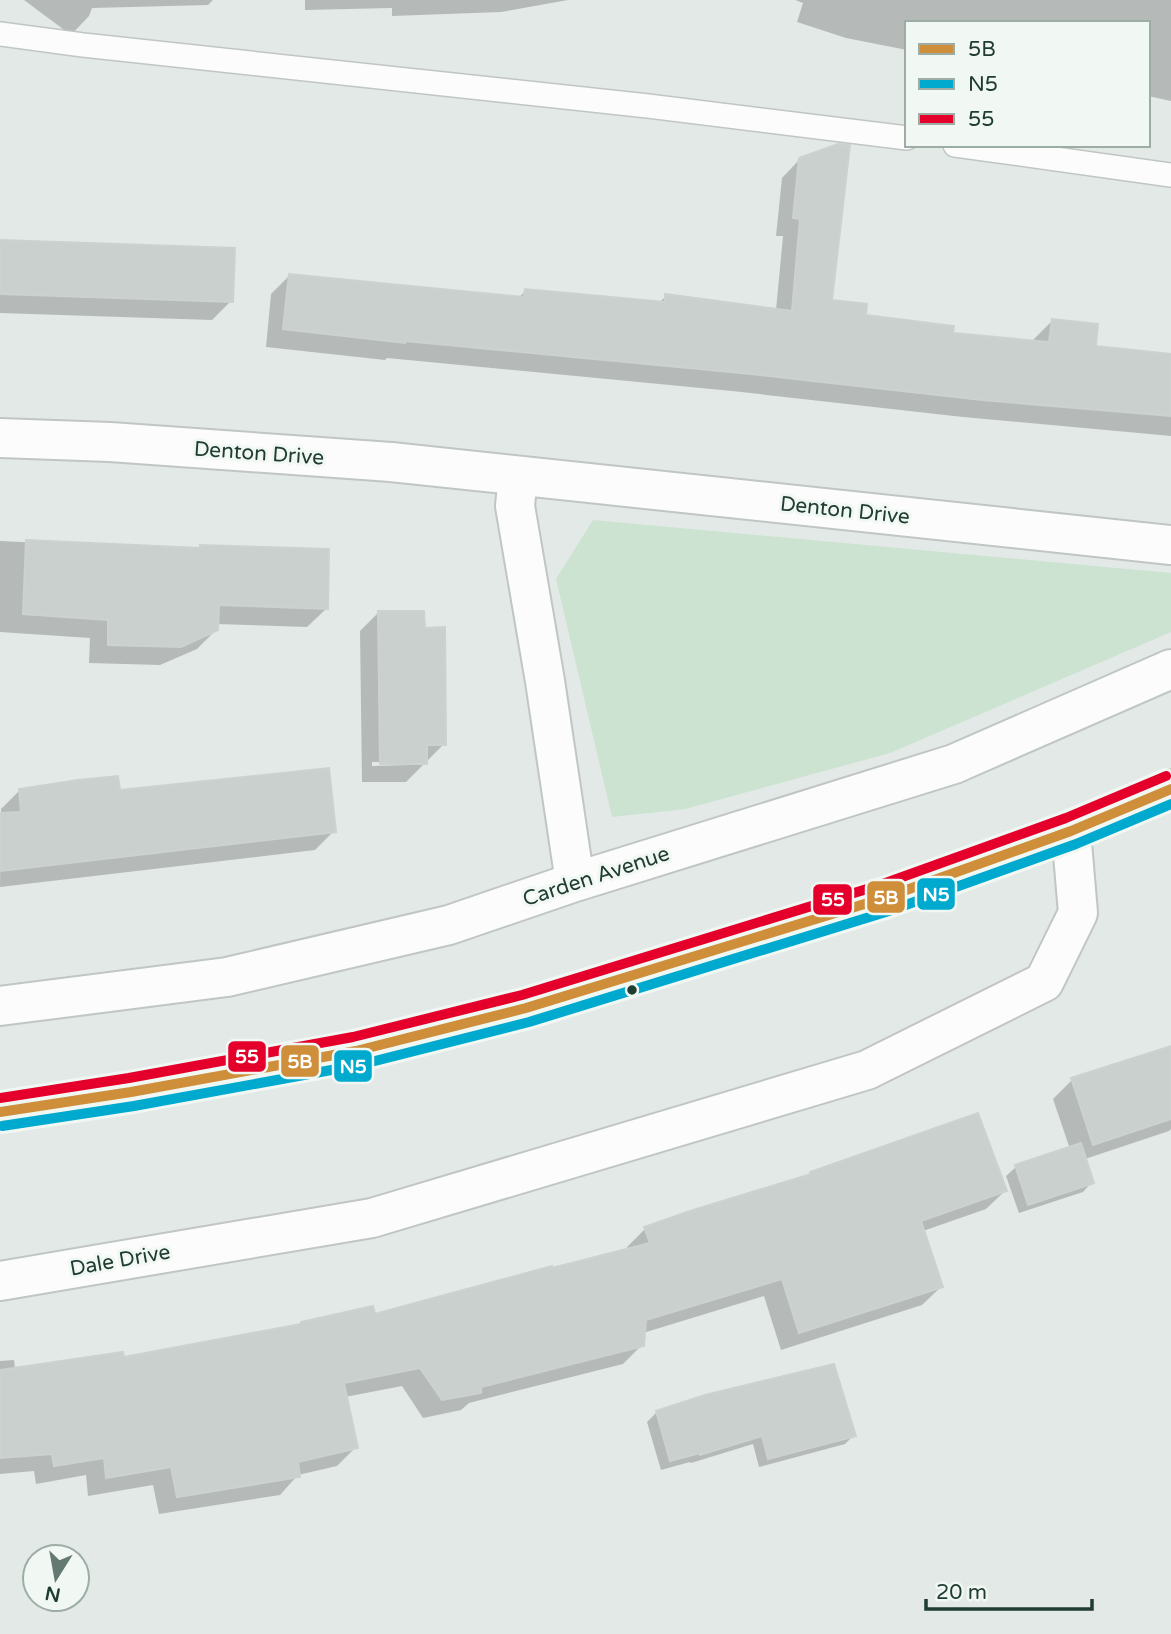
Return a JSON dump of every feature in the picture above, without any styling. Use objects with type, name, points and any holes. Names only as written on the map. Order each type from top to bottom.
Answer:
[{"type":"street","name":"Denton Drive","points":[[0,438],[137,444],[391,463],[1171,545]]},
{"type":"street","points":[[518,476],[515,506],[575,882]]},
{"type":"street","name":"Carden Avenue","points":[[0,1006],[228,976],[449,925],[575,882],[954,764],[1171,669]]},
{"type":"street","points":[[0,1112],[356,1051],[526,1008],[884,898],[1071,831],[1171,789]]},
{"type":"street","name":"Dale Drive","points":[[0,1281],[372,1218],[867,1070],[1044,982],[1078,913],[1071,831]]},
{"type":"lane","points":[[0,34],[649,106],[905,138]]},
{"type":"lane","points":[[970,147],[1171,175]]},
{"type":"green space","points":[[593,520],[1171,573],[1171,632],[890,753],[685,809],[612,817],[556,579]]},
{"type":"building","points":[[838,144],[850,145],[832,300],[867,304],[866,315],[954,326],[953,333],[1049,342],[1052,319],[1098,324],[1096,346],[1171,354],[1171,416],[982,400],[751,374],[405,343],[283,329],[289,274],[524,297],[525,289],[665,302],[665,294],[792,311],[800,219],[793,218],[799,158]]},
{"type":"building","points":[[0,240],[235,248],[233,302],[0,294]]},
{"type":"building","points":[[26,540],[200,548],[200,545],[329,549],[328,609],[219,605],[218,630],[181,647],[108,645],[108,620],[23,614]]},
{"type":"building","points":[[378,611],[424,611],[425,628],[445,627],[446,745],[427,745],[427,764],[380,764]]},
{"type":"building","points":[[329,768],[336,832],[0,871],[0,813],[21,812],[19,789],[118,776],[120,790]]},
{"type":"building","points":[[1171,1046],[1171,1119],[1093,1145],[1071,1078]]},
{"type":"building","points":[[978,1113],[1007,1191],[921,1221],[943,1287],[799,1333],[782,1279],[646,1320],[644,1346],[481,1387],[481,1393],[442,1400],[420,1368],[344,1383],[358,1448],[298,1462],[300,1477],[177,1497],[171,1467],[106,1478],[104,1458],[54,1466],[52,1454],[0,1458],[0,1370],[123,1352],[124,1357],[301,1324],[373,1306],[375,1314],[552,1266],[650,1243],[644,1227],[811,1174],[810,1172]]},
{"type":"building","points":[[1081,1143],[1094,1183],[1028,1205],[1015,1165]]},
{"type":"building","points":[[834,1364],[856,1436],[768,1459],[762,1436],[670,1461],[656,1411],[705,1395]]},
{"type":"transit line","name":"55","points":[[0,1098],[129,1078],[353,1037],[522,995],[880,885],[1066,818],[1166,776]]},
{"type":"transit line","name":"5B","points":[[0,1112],[131,1092],[356,1051],[526,1008],[884,898],[1071,831],[1171,789]]},
{"type":"transit line","name":"N5","points":[[2,1126],[134,1106],[359,1065],[529,1022],[889,911],[1076,844],[1171,804]]}]
